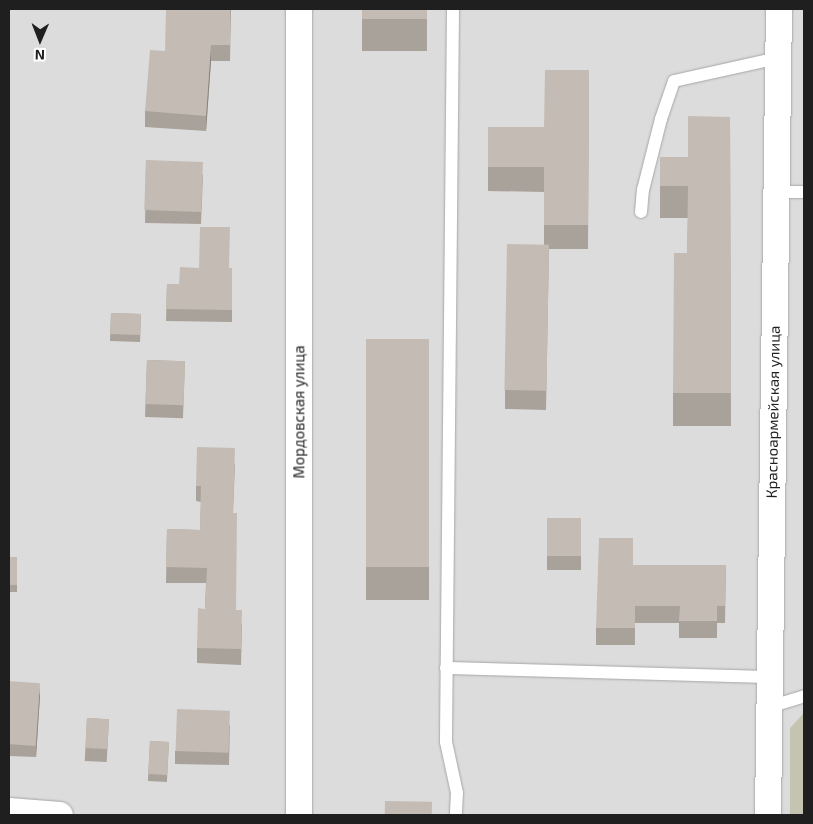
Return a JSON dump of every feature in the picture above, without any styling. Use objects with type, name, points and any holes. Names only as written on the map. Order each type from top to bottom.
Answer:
[{"type":"street","name":"Мордовская улица","points":[[299,9],[299,815]]},
{"type":"street","name":"Красноармейская улица","points":[[768,815],[779,9]]},
{"type":"street","points":[[9,811],[60,815]]},
{"type":"lane","points":[[453,9],[446,742],[457,793],[456,815]]},
{"type":"lane","points":[[641,212],[643,190],[661,119],[674,81],[778,58]]},
{"type":"lane","points":[[776,192],[804,192]]},
{"type":"lane","points":[[446,668],[770,677]]},
{"type":"lane","points":[[769,706],[804,696]]},
{"type":"shaded area","points":[[9,9],[804,9],[804,815],[9,815]]},
{"type":"shaded area","points":[[804,713],[804,815],[790,815],[790,728]]},
{"type":"building","points":[[166,9],[230,9],[230,45],[211,45],[206,116],[145,111],[150,50],[165,51]]},
{"type":"building","points":[[362,9],[427,9],[427,19],[362,19]]},
{"type":"building","points":[[545,70],[589,70],[588,225],[544,225],[544,167],[488,167],[488,127],[544,127]]},
{"type":"building","points":[[688,116],[730,117],[731,393],[673,393],[674,253],[687,253],[688,186],[660,186],[660,157],[688,157]]},
{"type":"building","points":[[146,160],[203,162],[201,212],[144,210]]},
{"type":"building","points":[[200,227],[230,227],[229,268],[232,268],[232,310],[166,309],[167,284],[179,284],[180,267],[199,268]]},
{"type":"building","points":[[507,244],[549,245],[546,391],[504,390]]},
{"type":"building","points":[[111,313],[141,314],[140,335],[110,334]]},
{"type":"building","points":[[366,339],[429,339],[429,567],[366,567]]},
{"type":"building","points":[[147,360],[185,361],[183,405],[145,404]]},
{"type":"building","points":[[197,447],[235,448],[233,513],[237,513],[236,610],[242,610],[241,649],[197,648],[198,608],[205,609],[207,568],[166,567],[167,529],[200,530],[201,486],[196,486]]},
{"type":"building","points":[[547,518],[581,518],[581,556],[547,556]]},
{"type":"building","points":[[599,538],[633,538],[633,565],[726,565],[725,606],[717,606],[717,621],[679,621],[680,606],[635,606],[635,628],[596,628]]},
{"type":"building","points":[[9,557],[17,557],[17,585],[9,585]]},
{"type":"building","points":[[9,681],[40,683],[36,746],[9,744]]},
{"type":"building","points":[[177,709],[230,711],[229,753],[176,751]]},
{"type":"building","points":[[87,718],[109,719],[107,749],[85,748]]},
{"type":"building","points":[[150,741],[169,742],[167,775],[148,774]]},
{"type":"building","points":[[385,801],[432,802],[432,815],[385,815]]}]
